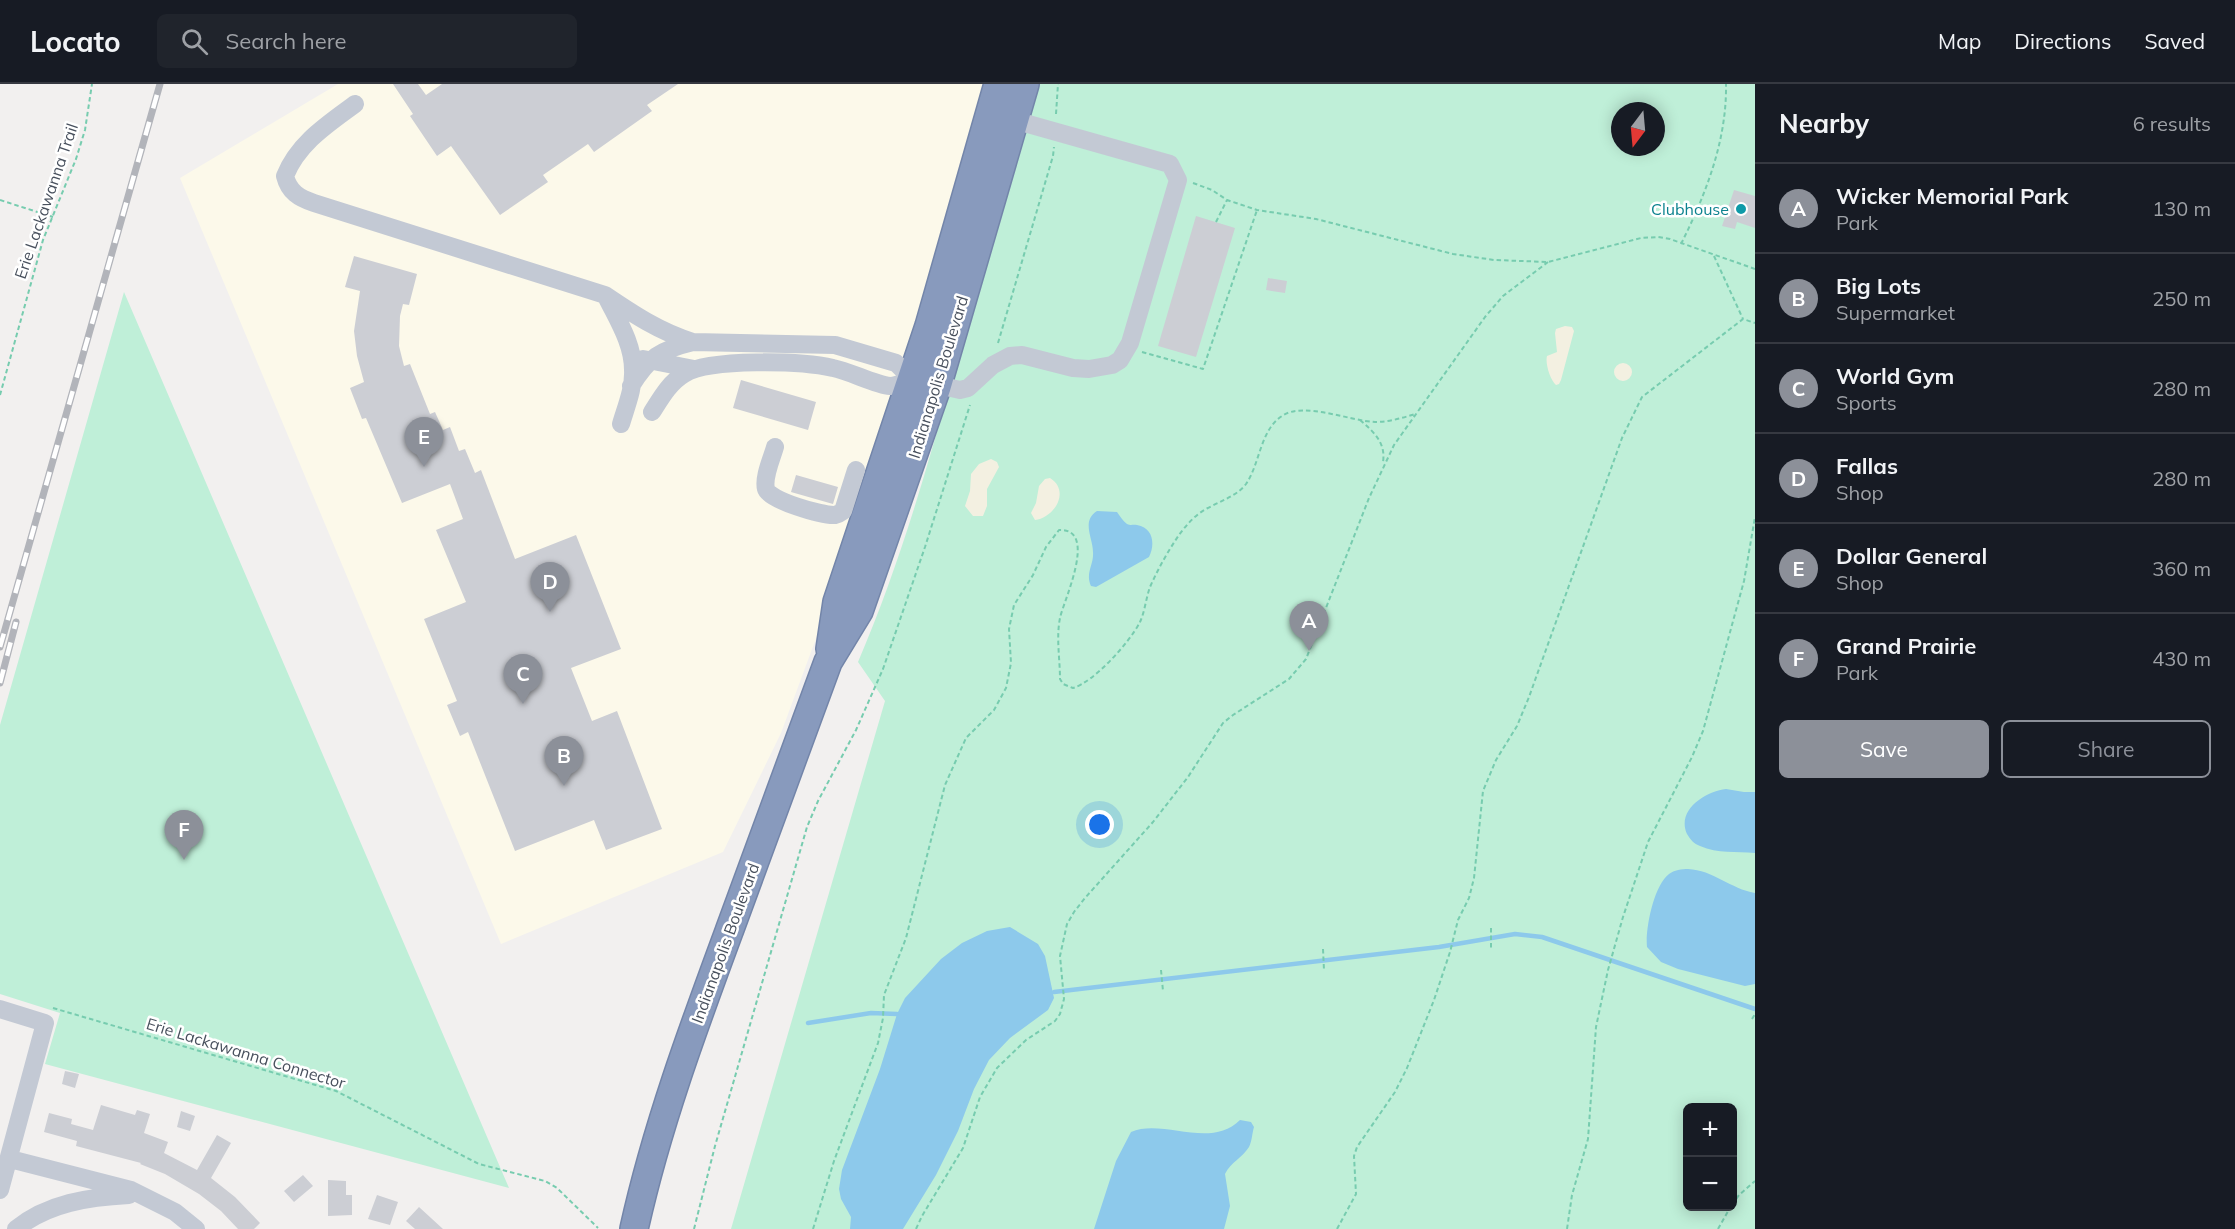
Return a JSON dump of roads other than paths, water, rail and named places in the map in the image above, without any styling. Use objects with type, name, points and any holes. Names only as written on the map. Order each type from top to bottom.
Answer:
[{"type":"highway","name":"Indianapolis Boulevard","points":[[925,383],[933,315],[998,84]]},
{"type":"highway","name":"Indianapolis Boulevard","points":[[634,1229],[646,1176],[670,1096],[828,662],[859,610],[925,383],[1025,84]]},
{"type":"street","points":[[355,104],[314,135],[296,155],[285,176],[287,185],[294,194],[314,203],[605,295],[645,322],[677,338],[693,342],[835,345],[896,363],[925,383]]},
{"type":"street","points":[[652,412],[670,386],[684,374],[710,365],[796,362],[835,368],[891,386],[925,383],[960,390],[969,388],[993,365],[1010,356],[1022,355],[1073,368],[1089,369],[1112,365],[1120,360],[1128,348],[1178,180],[1170,164],[1014,120]]},
{"type":"street","points":[[605,295],[627,340],[640,358],[694,369]]},
{"type":"street","points":[[640,358],[693,342]]},
{"type":"street","points":[[621,424],[640,358]]},
{"type":"street","points":[[775,447],[766,481],[768,494],[777,500],[826,514],[836,515],[843,512],[856,470]]},
{"type":"street","points":[[0,1009],[45,1023],[0,1190]]},
{"type":"street","points":[[10,1159],[143,1194],[175,1212],[196,1229]]},
{"type":"street","points":[[16,1229],[26,1221],[65,1203],[105,1196],[143,1194]]},
{"type":"water","points":[[1097,511],[1117,512],[1127,524],[1143,527],[1150,533],[1152,547],[1149,557],[1096,587],[1091,586],[1089,581],[1093,547],[1089,525],[1092,515]]},
{"type":"water","points":[[1726,789],[1755,792],[1755,853],[1707,849],[1696,844],[1687,834],[1686,817],[1695,803],[1710,794]]},
{"type":"water","points":[[1688,869],[1706,873],[1755,893],[1755,984],[1745,986],[1678,969],[1661,962],[1647,947],[1649,919],[1659,888],[1671,873]]},
{"type":"water","points":[[1010,927],[1038,944],[1045,956],[1054,998],[1048,1010],[1010,1038],[989,1060],[936,1175],[903,1229],[850,1229],[851,1217],[841,1199],[839,1189],[842,1170],[880,1069],[897,1014],[905,998],[941,959],[962,943],[987,931]]},
{"type":"water","points":[[1240,1120],[1251,1122],[1254,1127],[1249,1147],[1225,1174],[1230,1206],[1224,1229],[1094,1229],[1116,1161],[1131,1132],[1157,1128],[1215,1133],[1228,1129]]},
{"type":"waterway","points":[[1054,992],[1439,947],[1515,934],[1542,937],[1755,1009]]},
{"type":"waterway","points":[[808,1023],[871,1013],[897,1014]]},
{"type":"railway","points":[[0,647],[160,84]]},
{"type":"railway","points":[[0,683],[16,622]]},
{"type":"place","name":"Clubhouse","points":[[1741,209]]},
{"type":"place","name":"Dollar General","points":[[424,467]]},
{"type":"place","name":"Fallas","points":[[550,612]]},
{"type":"place","name":"Wicker Memorial Park","points":[[1309,651]]},
{"type":"place","name":"World Gym","points":[[523,704]]},
{"type":"place","name":"Big Lots","points":[[564,786]]},
{"type":"place","name":"Grand Prairie","points":[[184,860]]}]
